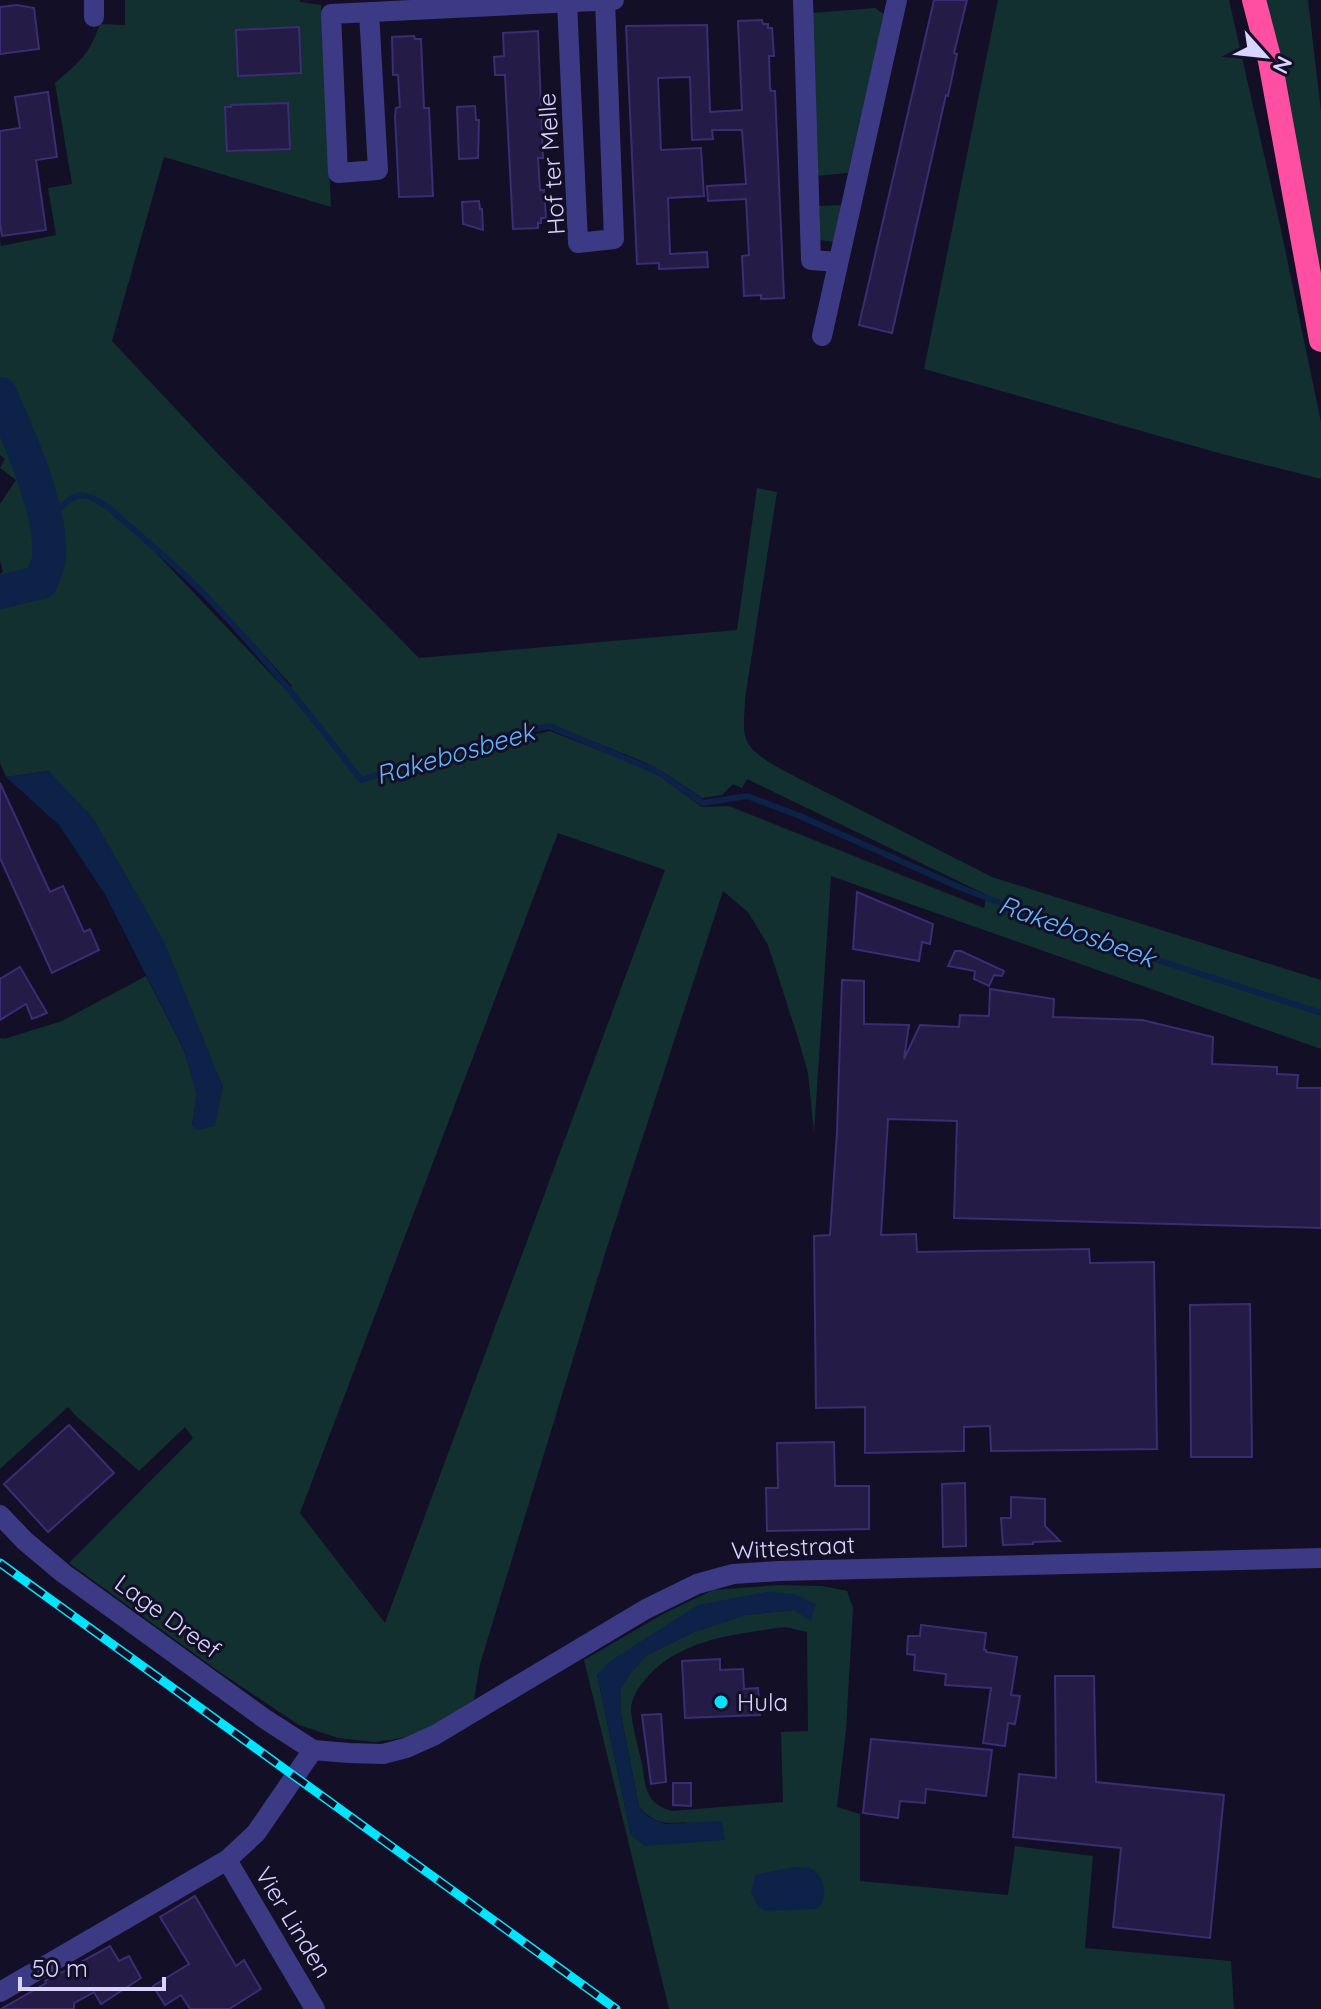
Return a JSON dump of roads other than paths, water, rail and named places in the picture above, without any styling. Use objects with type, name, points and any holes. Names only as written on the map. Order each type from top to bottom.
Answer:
[{"type":"highway","points":[[1254,0],[1270,61],[1321,340]]},
{"type":"street","points":[[369,12],[378,170],[338,173],[331,14],[369,12],[567,2],[605,0],[614,0]]},
{"type":"street","name":"Hof ter Melle","points":[[567,2],[578,243],[614,239],[605,0]]},
{"type":"street","points":[[803,0],[811,260],[838,262]]},
{"type":"street","points":[[822,336],[897,0]]},
{"type":"street","name":"Lage Dreef","points":[[0,1515],[63,1573],[265,1719],[313,1750]]},
{"type":"street","name":"Wittestraat","points":[[313,1750],[383,1754],[406,1748],[435,1735],[646,1609],[697,1584],[733,1574],[1321,1558]]},
{"type":"street","points":[[0,1992],[227,1860],[256,1833],[313,1750]]},
{"type":"street","name":"Vier Linden","points":[[227,1860],[315,2009]]},
{"type":"water","points":[[49,771],[93,818],[164,941],[223,1087],[215,1126],[198,1130],[192,1126],[197,1094],[184,1050],[106,896],[59,825],[6,777]]},
{"type":"water","points":[[767,1592],[794,1594],[816,1604],[811,1621],[794,1610],[745,1615],[694,1632],[647,1655],[620,1690],[621,1715],[639,1808],[649,1817],[665,1824],[722,1821],[725,1840],[645,1846],[631,1835],[597,1674],[612,1660],[698,1605]]},
{"type":"water","points":[[794,1867],[809,1868],[819,1876],[824,1887],[821,1904],[817,1909],[764,1911],[751,1892],[755,1875]]},
{"type":"waterway","points":[[0,394],[25,452],[40,497],[49,540],[49,558],[41,582],[0,592]]},
{"type":"waterway","name":"Rakebosbeek","points":[[47,521],[76,496],[90,497],[110,509],[183,573],[227,618],[361,780],[485,740],[549,726],[658,772],[703,803],[747,796],[800,816],[961,888],[1114,946],[1321,1013]]},
{"type":"railway","points":[[0,1563],[616,2009]]},
{"type":"place","name":"Hula","points":[[721,1702]]}]
